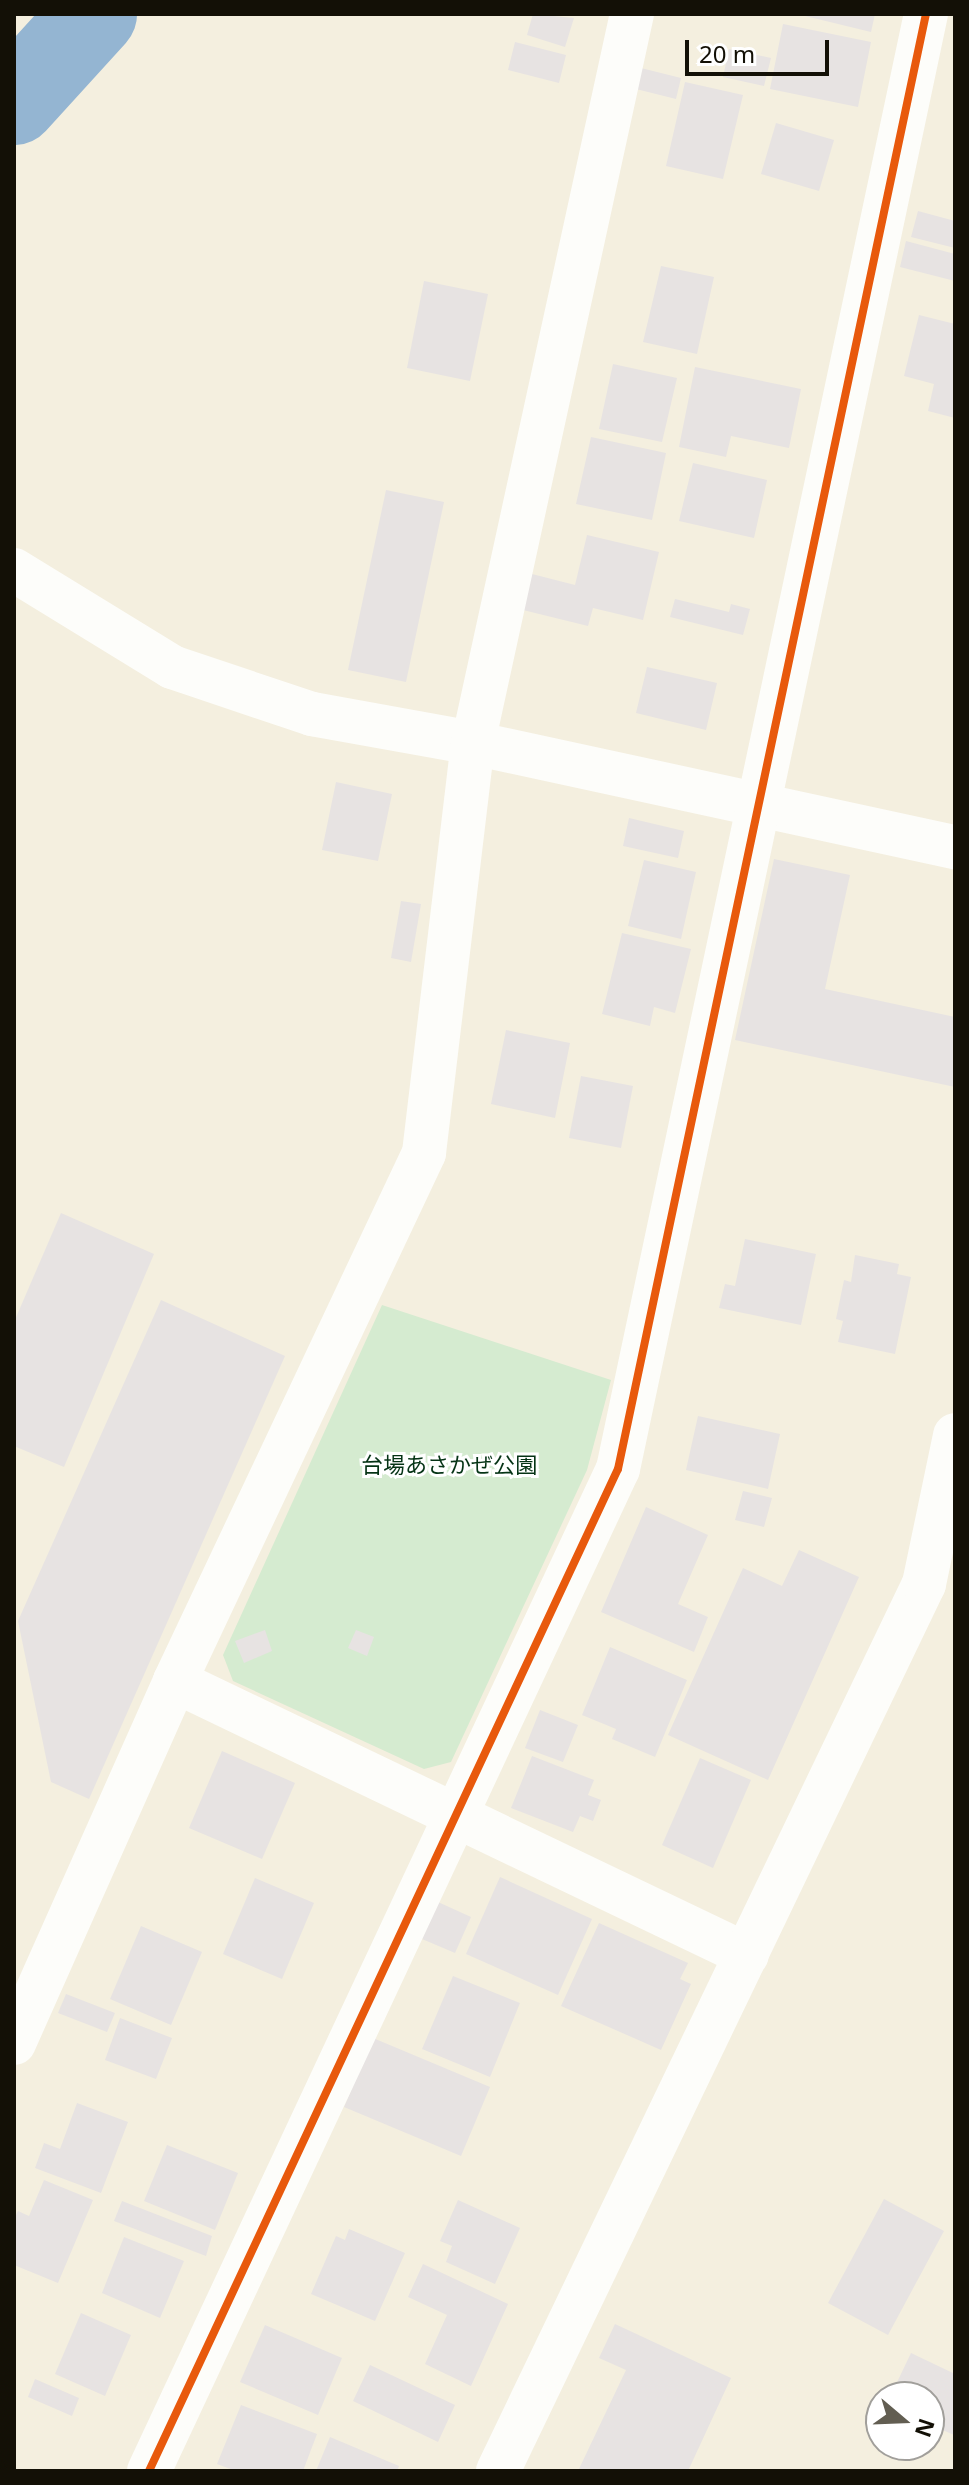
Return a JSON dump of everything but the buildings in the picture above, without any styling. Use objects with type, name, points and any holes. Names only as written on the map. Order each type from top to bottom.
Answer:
[{"type":"street","points":[[14,2043],[175,1681],[424,1153],[473,743],[632,14]]},
{"type":"street","points":[[149,2471],[457,1820],[618,1469],[761,807],[926,14]]},
{"type":"street","points":[[14,570],[172,667],[312,714],[473,743],[955,847]]},
{"type":"street","points":[[498,2471],[924,1584],[955,1435]]},
{"type":"street","points":[[175,1681],[457,1820],[747,1955]]},
{"type":"green space","name":"台場あさかぜ公園","points":[[382,1305],[611,1380],[587,1470],[451,1762],[424,1769],[233,1681],[223,1655]]},
{"type":"waterway","points":[[14,102],[94,14]]},
{"type":"cycle path","points":[[149,2471],[618,1469],[926,14]]}]
